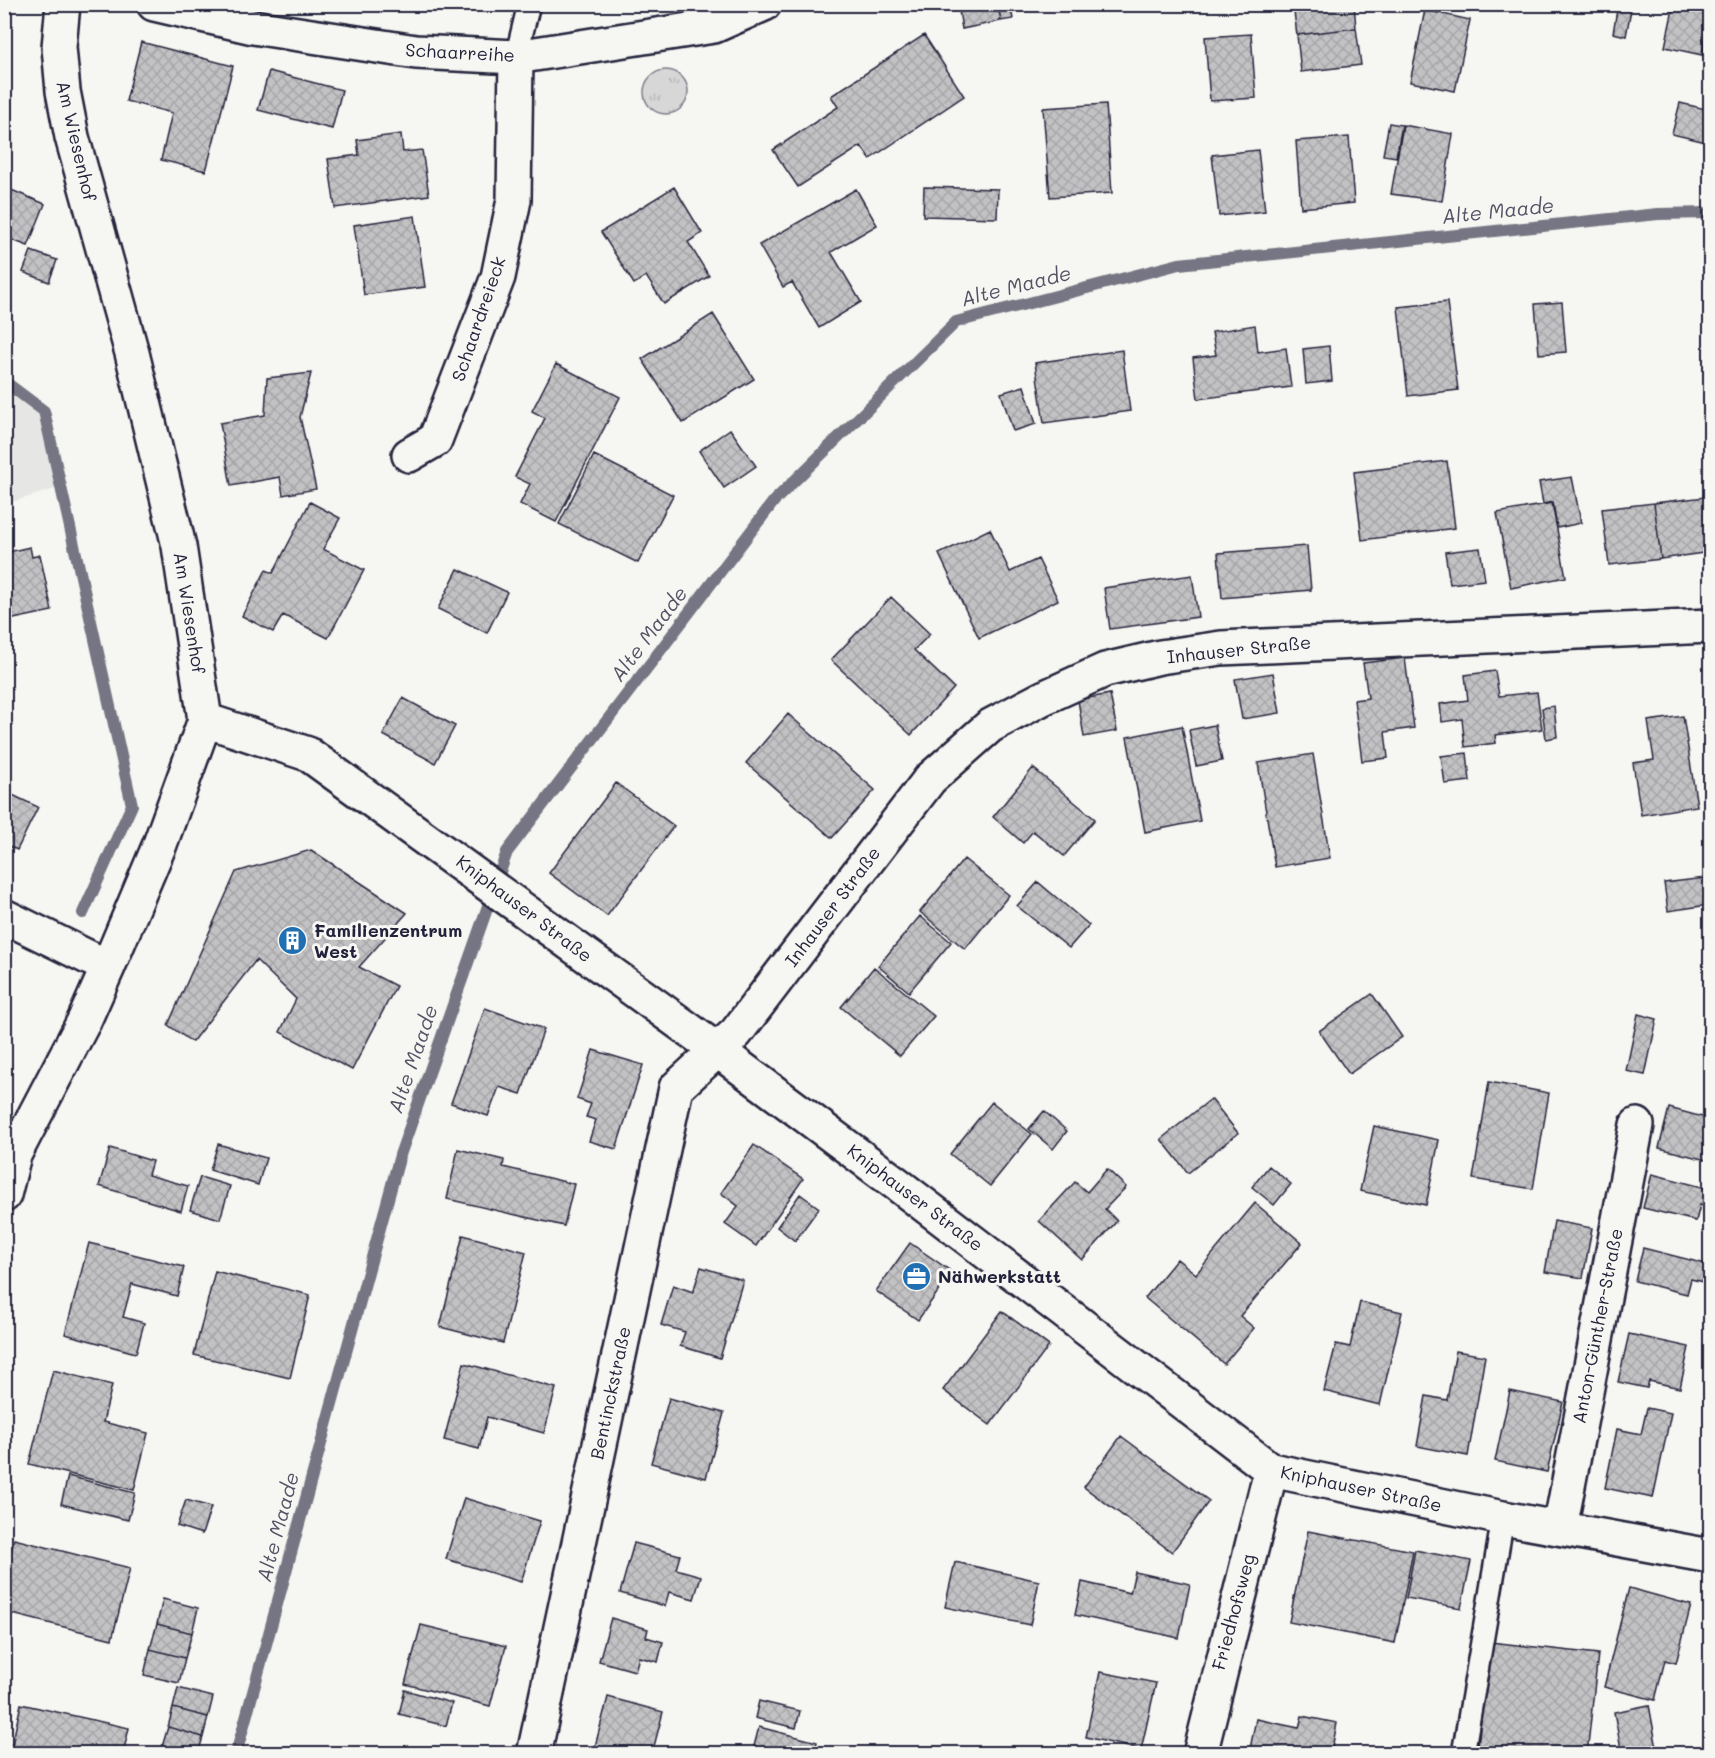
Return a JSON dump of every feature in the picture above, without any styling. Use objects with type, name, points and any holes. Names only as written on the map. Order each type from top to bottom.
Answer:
[{"type":"street","name":"Am Wiesenhof","points":[[4,1195],[14,1155],[84,1022],[108,968],[160,844],[205,720],[179,546],[132,353],[72,137],[65,103],[59,47],[63,4]]},
{"type":"street","name":"Schaarreihe","points":[[154,4],[253,27],[416,52],[516,57],[764,4]]},
{"type":"street","name":"Schaardreieck","points":[[409,455],[435,440],[498,277],[514,200],[516,57]]},
{"type":"street","name":"Inhauser Straße","points":[[717,1050],[736,1033],[930,779],[990,726],[1043,698],[1105,670],[1160,657],[1221,648],[1710,626]]},
{"type":"street","name":"Kniphauser Straße","points":[[205,720],[308,754],[462,863],[528,915],[717,1050],[906,1191],[1271,1470],[1503,1518],[1710,1556]]},
{"type":"street","points":[[4,916],[108,968]]},
{"type":"street","name":"Bentinckstraße","points":[[534,1754],[675,1088],[717,1050]]},
{"type":"street","name":"Anton-Günther-Straße","points":[[1560,1528],[1637,1125]]},
{"type":"street","name":"Friedhofsweg","points":[[1200,1754],[1271,1470]]},
{"type":"lane","points":[[516,57],[529,4]]},
{"type":"lane","points":[[1463,1754],[1503,1518]]},
{"type":"shaded area","points":[[4,376],[50,412],[65,486],[5,504]]},
{"type":"green space","points":[[666,70],[681,77],[688,92],[681,107],[666,114],[651,107],[644,92],[651,77]]},
{"type":"building","points":[[958,4],[998,4],[1001,21],[962,29]]},
{"type":"building","points":[[998,4],[1010,4],[1013,19],[1001,21]]},
{"type":"building","points":[[1293,4],[1354,4],[1356,28],[1297,35]]},
{"type":"building","points":[[1618,4],[1632,4],[1626,36],[1613,33]]},
{"type":"building","points":[[1674,4],[1710,4],[1702,55],[1665,47]]},
{"type":"building","points":[[1425,10],[1470,20],[1455,91],[1410,82]]},
{"type":"building","points":[[1710,15],[1710,57],[1702,55]]},
{"type":"building","points":[[1356,28],[1361,65],[1301,72],[1297,35]]},
{"type":"building","points":[[1251,34],[1256,98],[1210,101],[1205,37]]},
{"type":"building","points":[[924,35],[964,96],[870,159],[861,146],[798,187],[773,150],[838,107],[831,96]]},
{"type":"building","points":[[141,42],[233,66],[206,171],[161,160],[172,113],[126,101]]},
{"type":"building","points":[[269,71],[342,90],[332,129],[258,110]]},
{"type":"building","points":[[1680,103],[1710,110],[1710,143],[1672,134]]},
{"type":"building","points":[[1106,104],[1112,193],[1050,197],[1043,108]]},
{"type":"building","points":[[1389,123],[1402,125],[1396,157],[1383,155]]},
{"type":"building","points":[[1403,125],[1453,134],[1442,201],[1391,194]]},
{"type":"building","points":[[401,134],[403,152],[422,150],[429,195],[335,208],[328,159],[359,155],[357,140]]},
{"type":"building","points":[[1349,137],[1354,203],[1301,208],[1296,141]]},
{"type":"building","points":[[1258,150],[1265,211],[1219,216],[1212,155]]},
{"type":"building","points":[[4,187],[45,204],[28,246],[4,237]]},
{"type":"building","points":[[674,187],[702,233],[688,242],[709,276],[664,304],[646,276],[634,284],[601,232]]},
{"type":"building","points":[[924,187],[998,189],[997,218],[923,216]]},
{"type":"building","points":[[856,189],[877,225],[831,252],[861,302],[819,328],[792,282],[783,287],[759,245]]},
{"type":"building","points":[[415,216],[425,287],[364,295],[354,225]]},
{"type":"building","points":[[31,251],[57,260],[49,282],[23,272]]},
{"type":"building","points":[[1447,302],[1458,390],[1408,396],[1398,307]]},
{"type":"building","points":[[1562,302],[1566,352],[1539,354],[1535,304]]},
{"type":"building","points":[[713,314],[754,379],[683,423],[642,359]]},
{"type":"building","points":[[1255,325],[1258,352],[1286,348],[1291,387],[1198,399],[1193,358],[1216,355],[1212,332]]},
{"type":"building","points":[[1329,346],[1332,381],[1306,384],[1303,349]]},
{"type":"building","points":[[1122,350],[1130,411],[1044,423],[1035,363]]},
{"type":"building","points":[[556,364],[620,397],[556,522],[520,504],[530,484],[515,477],[545,418],[532,411]]},
{"type":"building","points":[[311,373],[300,417],[316,489],[283,495],[280,477],[231,486],[220,423],[265,415],[267,378]]},
{"type":"building","points":[[1024,386],[1036,424],[1013,431],[1001,393]]},
{"type":"building","points":[[730,429],[756,466],[724,488],[699,451]]},
{"type":"building","points":[[594,455],[673,495],[638,563],[559,524]]},
{"type":"building","points":[[1447,461],[1455,528],[1362,540],[1354,472]]},
{"type":"building","points":[[1572,477],[1581,523],[1557,528],[1553,502],[1543,504],[1539,482]]},
{"type":"building","points":[[1705,497],[1710,552],[1661,559],[1654,503]]},
{"type":"building","points":[[310,502],[340,518],[323,549],[364,570],[328,638],[283,615],[273,632],[242,616],[266,570],[273,573]]},
{"type":"building","points":[[1552,503],[1566,577],[1511,588],[1497,513]]},
{"type":"building","points":[[1654,503],[1661,559],[1609,565],[1602,509]]},
{"type":"building","points":[[990,529],[1010,572],[1038,559],[1058,600],[979,638],[939,554]]},
{"type":"building","points":[[1307,546],[1311,590],[1222,598],[1218,553]]},
{"type":"building","points":[[30,547],[32,557],[40,555],[52,611],[4,621],[4,553]]},
{"type":"building","points":[[1480,548],[1485,580],[1450,584],[1445,552]]},
{"type":"building","points":[[458,569],[507,592],[487,633],[438,609]]},
{"type":"building","points":[[1192,575],[1198,617],[1110,629],[1104,588]]},
{"type":"building","points":[[891,597],[930,634],[914,650],[954,688],[911,735],[831,660]]},
{"type":"building","points":[[1405,658],[1414,728],[1385,732],[1388,758],[1362,761],[1354,700],[1368,698],[1363,663]]},
{"type":"building","points":[[1495,671],[1499,696],[1537,692],[1542,729],[1495,735],[1496,743],[1465,747],[1462,719],[1442,722],[1440,704],[1468,700],[1465,675]]},
{"type":"building","points":[[1273,673],[1280,713],[1242,719],[1235,679]]},
{"type":"building","points":[[1110,694],[1117,731],[1084,737],[1078,700]]},
{"type":"building","points":[[403,698],[455,726],[435,763],[383,735]]},
{"type":"building","points":[[1554,706],[1557,737],[1546,739],[1542,708]]},
{"type":"building","points":[[788,714],[875,790],[832,838],[746,763]]},
{"type":"building","points":[[1683,716],[1697,806],[1641,815],[1633,763],[1654,760],[1648,721]]},
{"type":"building","points":[[1215,725],[1222,761],[1196,766],[1189,730]]},
{"type":"building","points":[[1182,726],[1200,821],[1145,832],[1127,737]]},
{"type":"building","points":[[1467,753],[1470,781],[1445,784],[1441,756]]},
{"type":"building","points":[[1313,754],[1330,858],[1275,867],[1258,763]]},
{"type":"building","points":[[1033,768],[1095,819],[1064,856],[1033,831],[1023,843],[993,817]]},
{"type":"building","points":[[616,783],[674,826],[607,916],[549,873]]},
{"type":"building","points":[[4,791],[38,807],[17,850],[4,844]]},
{"type":"building","name":"Familienzentrum West","points":[[311,850],[407,913],[359,967],[396,986],[352,1070],[280,1032],[296,999],[256,960],[192,1042],[168,1025],[236,872]]},
{"type":"building","points":[[964,859],[1009,895],[965,949],[920,912]]},
{"type":"building","points":[[1705,878],[1708,905],[1668,911],[1664,883]]},
{"type":"building","points":[[1038,882],[1089,925],[1069,948],[1017,906]]},
{"type":"building","points":[[920,916],[951,942],[909,992],[878,966]]},
{"type":"building","points":[[874,967],[934,1016],[900,1056],[841,1007]]},
{"type":"building","points":[[1372,994],[1402,1037],[1349,1074],[1319,1031]]},
{"type":"building","points":[[485,1008],[544,1029],[521,1094],[499,1087],[488,1116],[451,1103]]},
{"type":"building","points":[[1638,1014],[1657,1019],[1645,1075],[1626,1071]]},
{"type":"building","points":[[593,1050],[643,1065],[616,1149],[589,1141],[596,1120],[586,1117],[591,1104],[577,1099]]},
{"type":"building","points":[[1489,1082],[1549,1093],[1533,1189],[1473,1179]]},
{"type":"building","points":[[1211,1099],[1238,1133],[1188,1173],[1161,1139]]},
{"type":"building","points":[[992,1102],[1032,1134],[990,1186],[950,1154]]},
{"type":"building","points":[[1669,1108],[1710,1119],[1710,1161],[1659,1148]]},
{"type":"building","points":[[1044,1111],[1067,1131],[1053,1149],[1029,1129]]},
{"type":"building","points":[[1374,1126],[1439,1140],[1426,1205],[1360,1191]]},
{"type":"building","points":[[218,1144],[266,1158],[258,1185],[210,1170]]},
{"type":"building","points":[[754,1145],[803,1179],[756,1246],[725,1224],[738,1206],[721,1193]]},
{"type":"building","points":[[110,1148],[152,1161],[148,1175],[188,1186],[181,1211],[99,1186]]},
{"type":"building","points":[[458,1149],[504,1160],[503,1167],[574,1184],[564,1226],[447,1199]]},
{"type":"building","points":[[1269,1166],[1291,1184],[1274,1205],[1252,1187]]},
{"type":"building","points":[[1107,1169],[1126,1187],[1105,1209],[1117,1221],[1082,1260],[1039,1221],[1075,1182],[1087,1192]]},
{"type":"building","points":[[1652,1174],[1710,1189],[1710,1208],[1700,1205],[1696,1221],[1643,1208]]},
{"type":"building","points":[[200,1177],[230,1186],[220,1219],[190,1210]]},
{"type":"building","points":[[800,1194],[819,1208],[795,1241],[777,1227]]},
{"type":"building","points":[[1255,1203],[1302,1243],[1240,1316],[1254,1328],[1224,1364],[1145,1298],[1177,1259],[1196,1274]]},
{"type":"building","points":[[1554,1221],[1592,1228],[1583,1278],[1545,1272]]},
{"type":"building","points":[[463,1235],[526,1252],[503,1343],[440,1327]]},
{"type":"building","points":[[89,1243],[184,1267],[177,1296],[132,1284],[123,1317],[144,1323],[136,1353],[65,1334]]},
{"type":"building","points":[[910,1243],[952,1272],[918,1320],[876,1291]]},
{"type":"building","points":[[1643,1248],[1710,1265],[1710,1284],[1691,1279],[1687,1294],[1635,1281]]},
{"type":"building","points":[[701,1267],[743,1280],[720,1358],[680,1346],[685,1332],[661,1325],[673,1285],[693,1292]]},
{"type":"building","points":[[215,1271],[310,1295],[290,1378],[194,1355]]},
{"type":"building","points":[[1360,1302],[1402,1312],[1380,1405],[1324,1391],[1336,1344],[1350,1347]]},
{"type":"building","points":[[1002,1311],[1049,1346],[990,1425],[943,1390]]},
{"type":"building","points":[[1629,1334],[1689,1347],[1680,1388],[1649,1381],[1647,1388],[1618,1382]]},
{"type":"building","points":[[1456,1351],[1485,1356],[1468,1456],[1417,1446],[1426,1396],[1447,1400]]},
{"type":"building","points":[[464,1363],[556,1388],[544,1433],[487,1417],[479,1449],[444,1440]]},
{"type":"building","points":[[53,1370],[112,1385],[103,1422],[148,1433],[134,1490],[29,1464]]},
{"type":"building","points":[[1510,1391],[1563,1402],[1547,1472],[1495,1461]]},
{"type":"building","points":[[669,1398],[724,1413],[706,1478],[651,1463]]},
{"type":"building","points":[[1647,1408],[1671,1413],[1653,1498],[1605,1488],[1617,1429],[1641,1434]]},
{"type":"building","points":[[1121,1436],[1209,1501],[1172,1552],[1084,1487]]},
{"type":"building","points":[[68,1476],[135,1493],[128,1520],[61,1504]]},
{"type":"building","points":[[464,1498],[540,1521],[521,1582],[446,1559]]},
{"type":"building","points":[[186,1500],[211,1507],[202,1534],[177,1526]]},
{"type":"building","points":[[1308,1531],[1413,1551],[1395,1643],[1289,1622]]},
{"type":"building","points":[[14,1539],[130,1568],[112,1639],[4,1612],[4,1577]]},
{"type":"building","points":[[634,1543],[680,1555],[676,1569],[701,1576],[694,1599],[669,1592],[665,1606],[620,1593]]},
{"type":"building","points":[[1415,1550],[1471,1561],[1461,1608],[1406,1598]]},
{"type":"building","points":[[955,1562],[1039,1581],[1030,1625],[945,1607]]},
{"type":"building","points":[[1135,1572],[1190,1584],[1179,1638],[1075,1615],[1082,1582],[1130,1593]]},
{"type":"building","points":[[1629,1588],[1691,1605],[1676,1663],[1665,1660],[1655,1700],[1604,1687]]},
{"type":"building","points":[[163,1599],[198,1608],[192,1633],[157,1624]]},
{"type":"building","points":[[611,1618],[648,1629],[646,1637],[663,1642],[658,1662],[639,1657],[635,1671],[599,1661]]},
{"type":"building","points":[[157,1624],[192,1633],[185,1658],[150,1649]]},
{"type":"building","points":[[421,1625],[506,1646],[490,1706],[405,1684]]},
{"type":"building","points":[[1490,1642],[1598,1654],[1587,1754],[1477,1754]]},
{"type":"building","points":[[150,1649],[185,1658],[179,1683],[144,1675]]},
{"type":"building","points":[[1100,1672],[1156,1683],[1141,1750],[1086,1737]]},
{"type":"building","points":[[178,1688],[213,1697],[208,1717],[173,1708]]},
{"type":"building","points":[[405,1690],[452,1703],[446,1726],[399,1714]]},
{"type":"building","points":[[608,1697],[663,1712],[652,1754],[593,1754]]},
{"type":"building","points":[[759,1701],[800,1711],[796,1728],[755,1718]]},
{"type":"building","points":[[21,1704],[129,1728],[123,1754],[10,1754]]},
{"type":"building","points":[[1649,1705],[1658,1754],[1622,1754],[1614,1712]]},
{"type":"building","points":[[173,1708],[208,1717],[203,1737],[168,1727]]},
{"type":"building","points":[[1302,1716],[1337,1723],[1331,1754],[1249,1754],[1256,1719],[1299,1728]]},
{"type":"building","points":[[168,1727],[203,1737],[198,1754],[162,1747]]},
{"type":"building","points":[[759,1727],[817,1742],[814,1754],[752,1754]]},
{"type":"building","points":[[162,1747],[187,1754],[161,1754]]},
{"type":"waterway","name":"Alte Maade","points":[[236,1754],[400,1155],[507,852],[774,501],[956,322],[1179,264],[1658,214],[1710,213]]},
{"type":"waterway","points":[[4,381],[44,411],[132,805],[83,913]]},
{"type":"place","name":"Familienzentrum West","points":[[293,941]]},
{"type":"place","name":"Nähwerkstatt","points":[[917,1277]]}]
